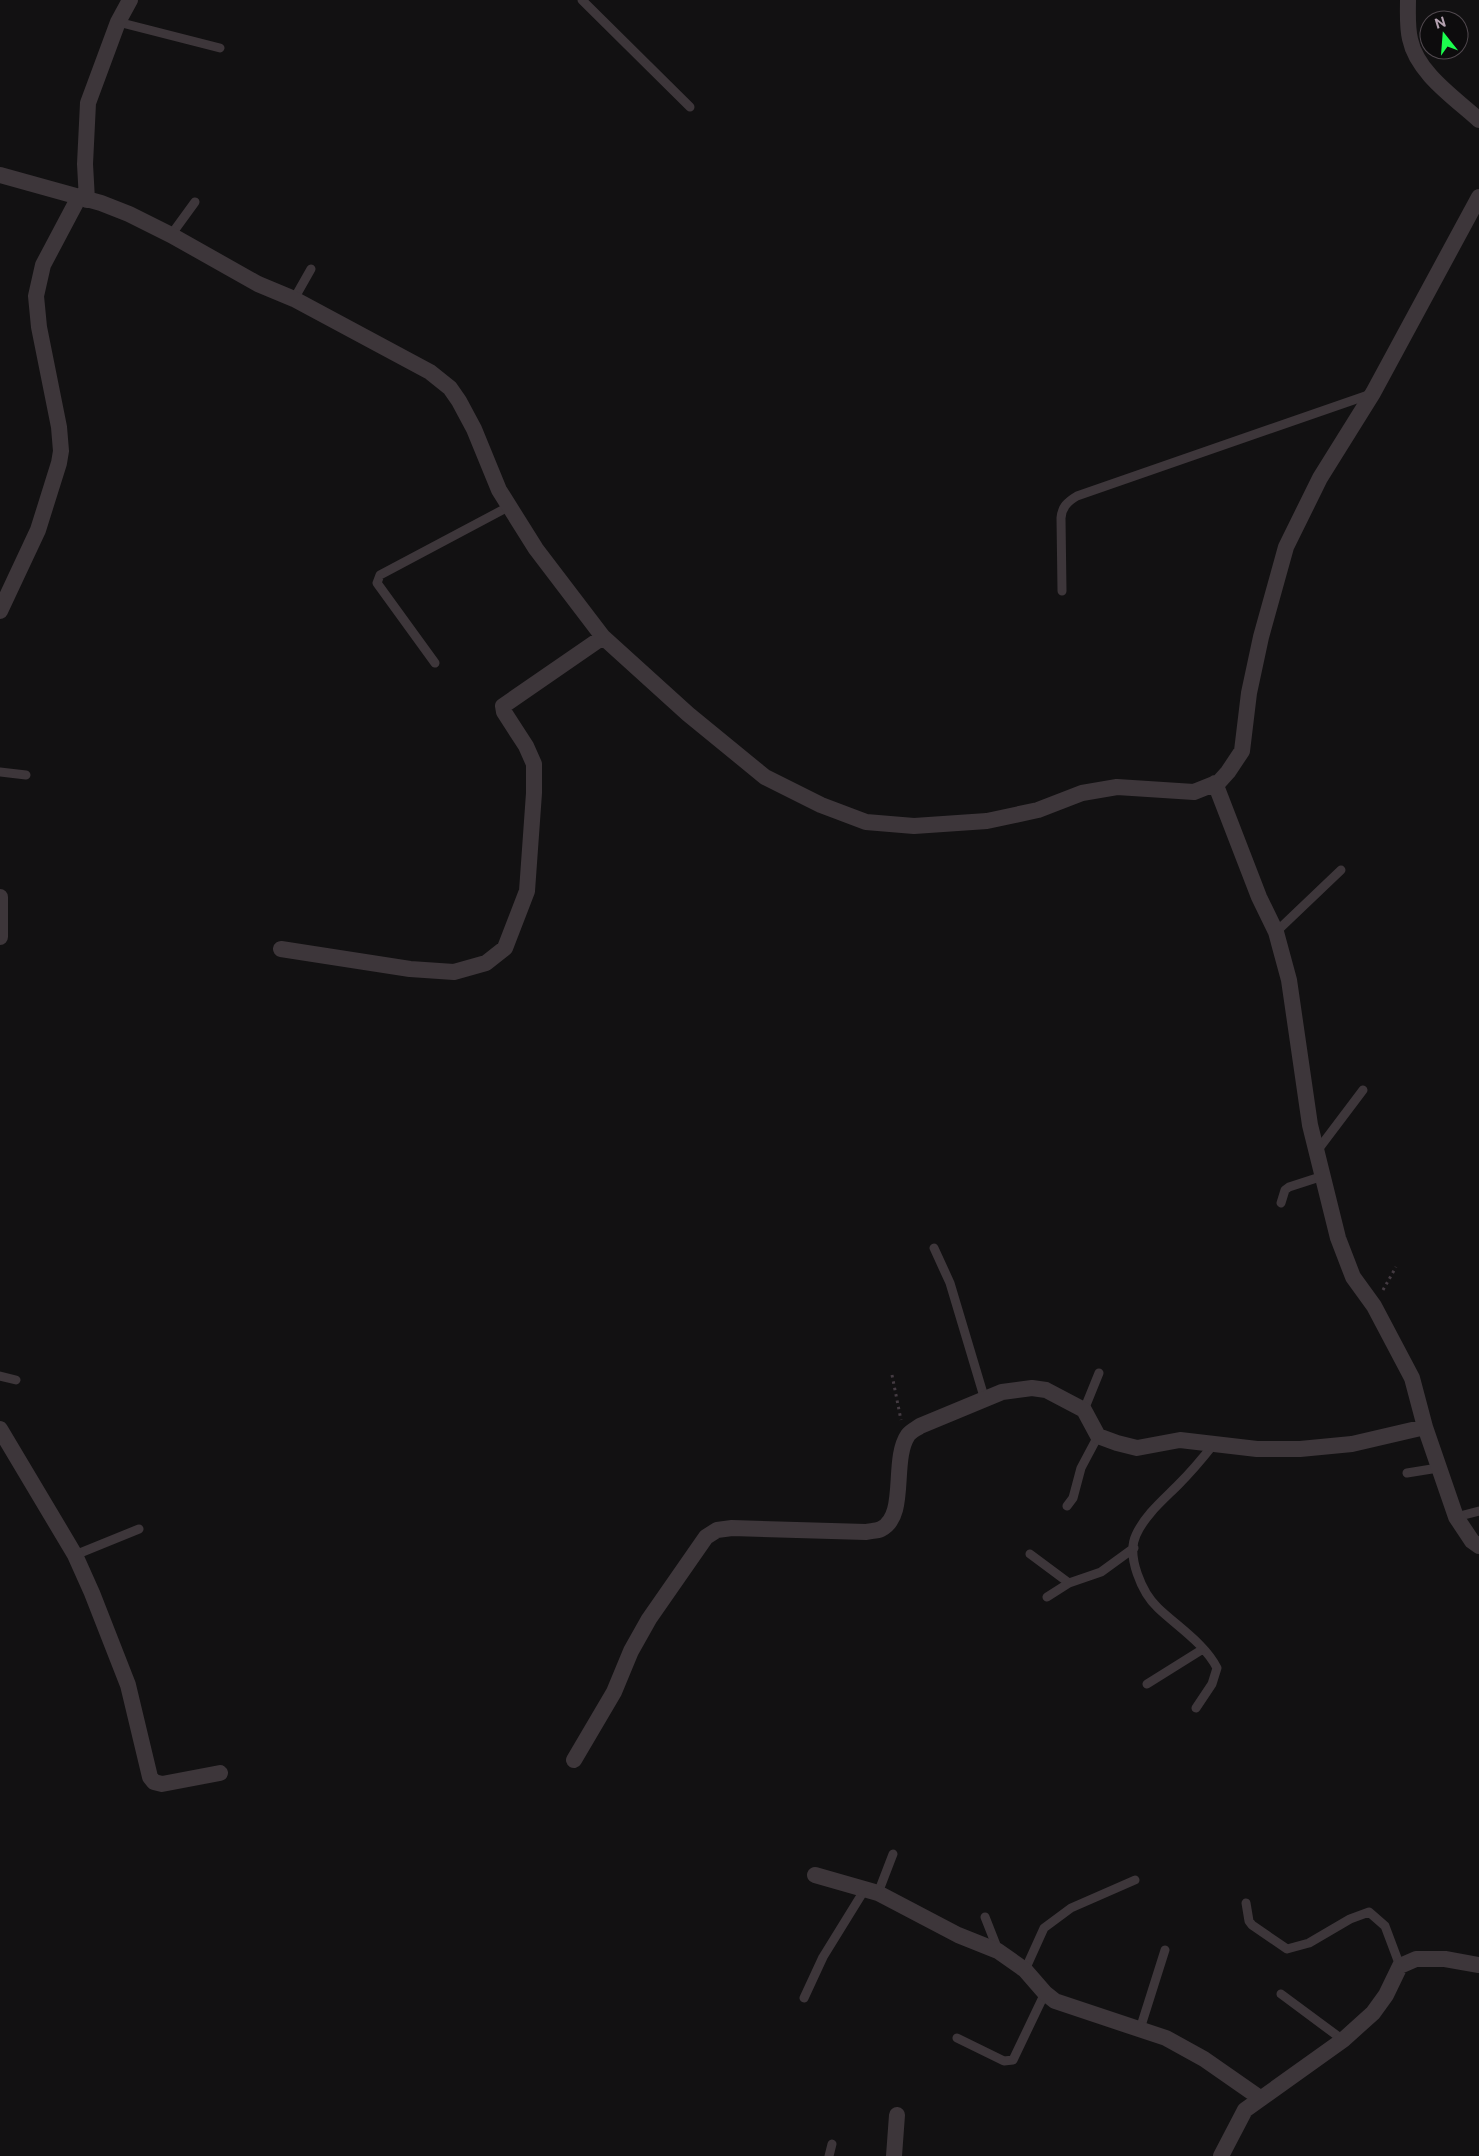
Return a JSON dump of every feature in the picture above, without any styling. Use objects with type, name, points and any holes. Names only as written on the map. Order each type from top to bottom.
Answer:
[{"type":"street","points":[[0,611],[38,530],[61,451],[59,427],[36,310],[36,296],[43,265],[83,198],[88,103],[118,22],[130,0]]},
{"type":"street","points":[[1408,0],[1410,39],[1417,58],[1432,77],[1479,120]]},
{"type":"street","points":[[0,175],[83,198],[129,214],[171,235],[258,284],[294,299],[430,372],[450,388],[474,428],[500,490],[536,549],[603,637],[688,714],[765,777],[821,805],[866,822],[914,826],[987,821],[1038,810],[1082,793],[1117,787],[1194,792],[1219,782],[1228,772],[1242,751],[1249,693],[1261,637],[1286,547],[1320,478],[1373,393],[1479,197]]},
{"type":"street","points":[[281,949],[410,969],[454,972],[486,964],[505,948],[527,891],[534,793],[534,764],[526,746],[502,706],[603,637]]},
{"type":"street","points":[[1214,783],[1259,897],[1276,932],[1288,980],[1310,1124],[1338,1238],[1353,1277],[1374,1306],[1412,1378],[1425,1427],[1456,1517],[1472,1541],[1479,1546]]},
{"type":"street","points":[[0,897],[0,937]]},
{"type":"street","points":[[574,1760],[614,1692],[631,1651],[645,1627],[706,1537],[717,1530],[732,1528],[866,1532],[880,1530],[889,1523],[895,1514],[900,1457],[909,1433],[920,1426],[1002,1392],[1032,1388],[1046,1390],[1084,1410],[1098,1436],[1137,1448],[1180,1440],[1257,1450],[1300,1449],[1352,1444],[1425,1427]]},
{"type":"street","points":[[0,1429],[75,1555],[128,1685],[150,1777],[154,1782],[162,1784],[220,1773]]},
{"type":"street","points":[[815,1875],[872,1891],[958,1934],[998,1950],[1025,1970],[1045,1993],[1055,2001],[1074,2009],[1166,2038],[1204,2059],[1260,2098]]},
{"type":"street","points":[[1222,2156],[1245,2110],[1343,2040],[1373,2014],[1386,1995],[1400,1966],[1416,1958],[1444,1959],[1479,1965]]},
{"type":"street","points":[[894,2156],[897,2114]]},
{"type":"lane","points":[[582,0],[690,106]]},
{"type":"lane","points":[[118,22],[220,48]]},
{"type":"lane","points":[[171,235],[195,202]]},
{"type":"lane","points":[[294,299],[311,269]]},
{"type":"lane","points":[[1062,591],[1061,518],[1062,509],[1069,501],[1077,496],[1373,393]]},
{"type":"lane","points":[[435,662],[377,583],[378,577],[510,506]]},
{"type":"lane","points":[[0,772],[26,775]]},
{"type":"lane","points":[[1276,932],[1341,870]]},
{"type":"lane","points":[[1317,1152],[1363,1090]]},
{"type":"lane","points":[[1281,1203],[1285,1190],[1289,1187],[1323,1176]]},
{"type":"lane","points":[[934,1248],[950,1283],[985,1400]]},
{"type":"lane","points":[[1084,1410],[1099,1373]]},
{"type":"lane","points":[[0,1376],[16,1380]]},
{"type":"lane","points":[[1067,1506],[1073,1498],[1081,1468],[1098,1436]]},
{"type":"lane","points":[[1196,1708],[1212,1684],[1217,1668],[1203,1649],[1149,1600],[1137,1576],[1134,1548],[1135,1536],[1147,1517],[1194,1469],[1213,1444]]},
{"type":"lane","points":[[1406,1472],[1438,1468]]},
{"type":"lane","points":[[1456,1517],[1479,1511]]},
{"type":"lane","points":[[75,1555],[139,1529]]},
{"type":"lane","points":[[1047,1597],[1070,1583],[1101,1572],[1134,1548]]},
{"type":"lane","points":[[1030,1554],[1070,1583]]},
{"type":"lane","points":[[1147,1684],[1203,1649]]},
{"type":"lane","points":[[804,1998],[823,1957],[872,1891],[893,1854]]},
{"type":"lane","points":[[1025,1970],[1044,1928],[1071,1908],[1135,1880]]},
{"type":"lane","points":[[1246,1903],[1249,1921],[1252,1925],[1287,1949],[1309,1943],[1350,1919],[1369,1912],[1385,1926],[1400,1966]]},
{"type":"lane","points":[[985,1917],[998,1950]]},
{"type":"lane","points":[[1140,2030],[1165,1950]]},
{"type":"lane","points":[[958,2038],[1004,2062],[1013,2060],[1045,1993]]},
{"type":"lane","points":[[1281,1994],[1343,2040]]},
{"type":"lane","points":[[829,2156],[832,2144]]},
{"type":"path","points":[[1374,1306],[1396,1267]]},
{"type":"path","points":[[892,1375],[900,1419],[909,1433]]}]
